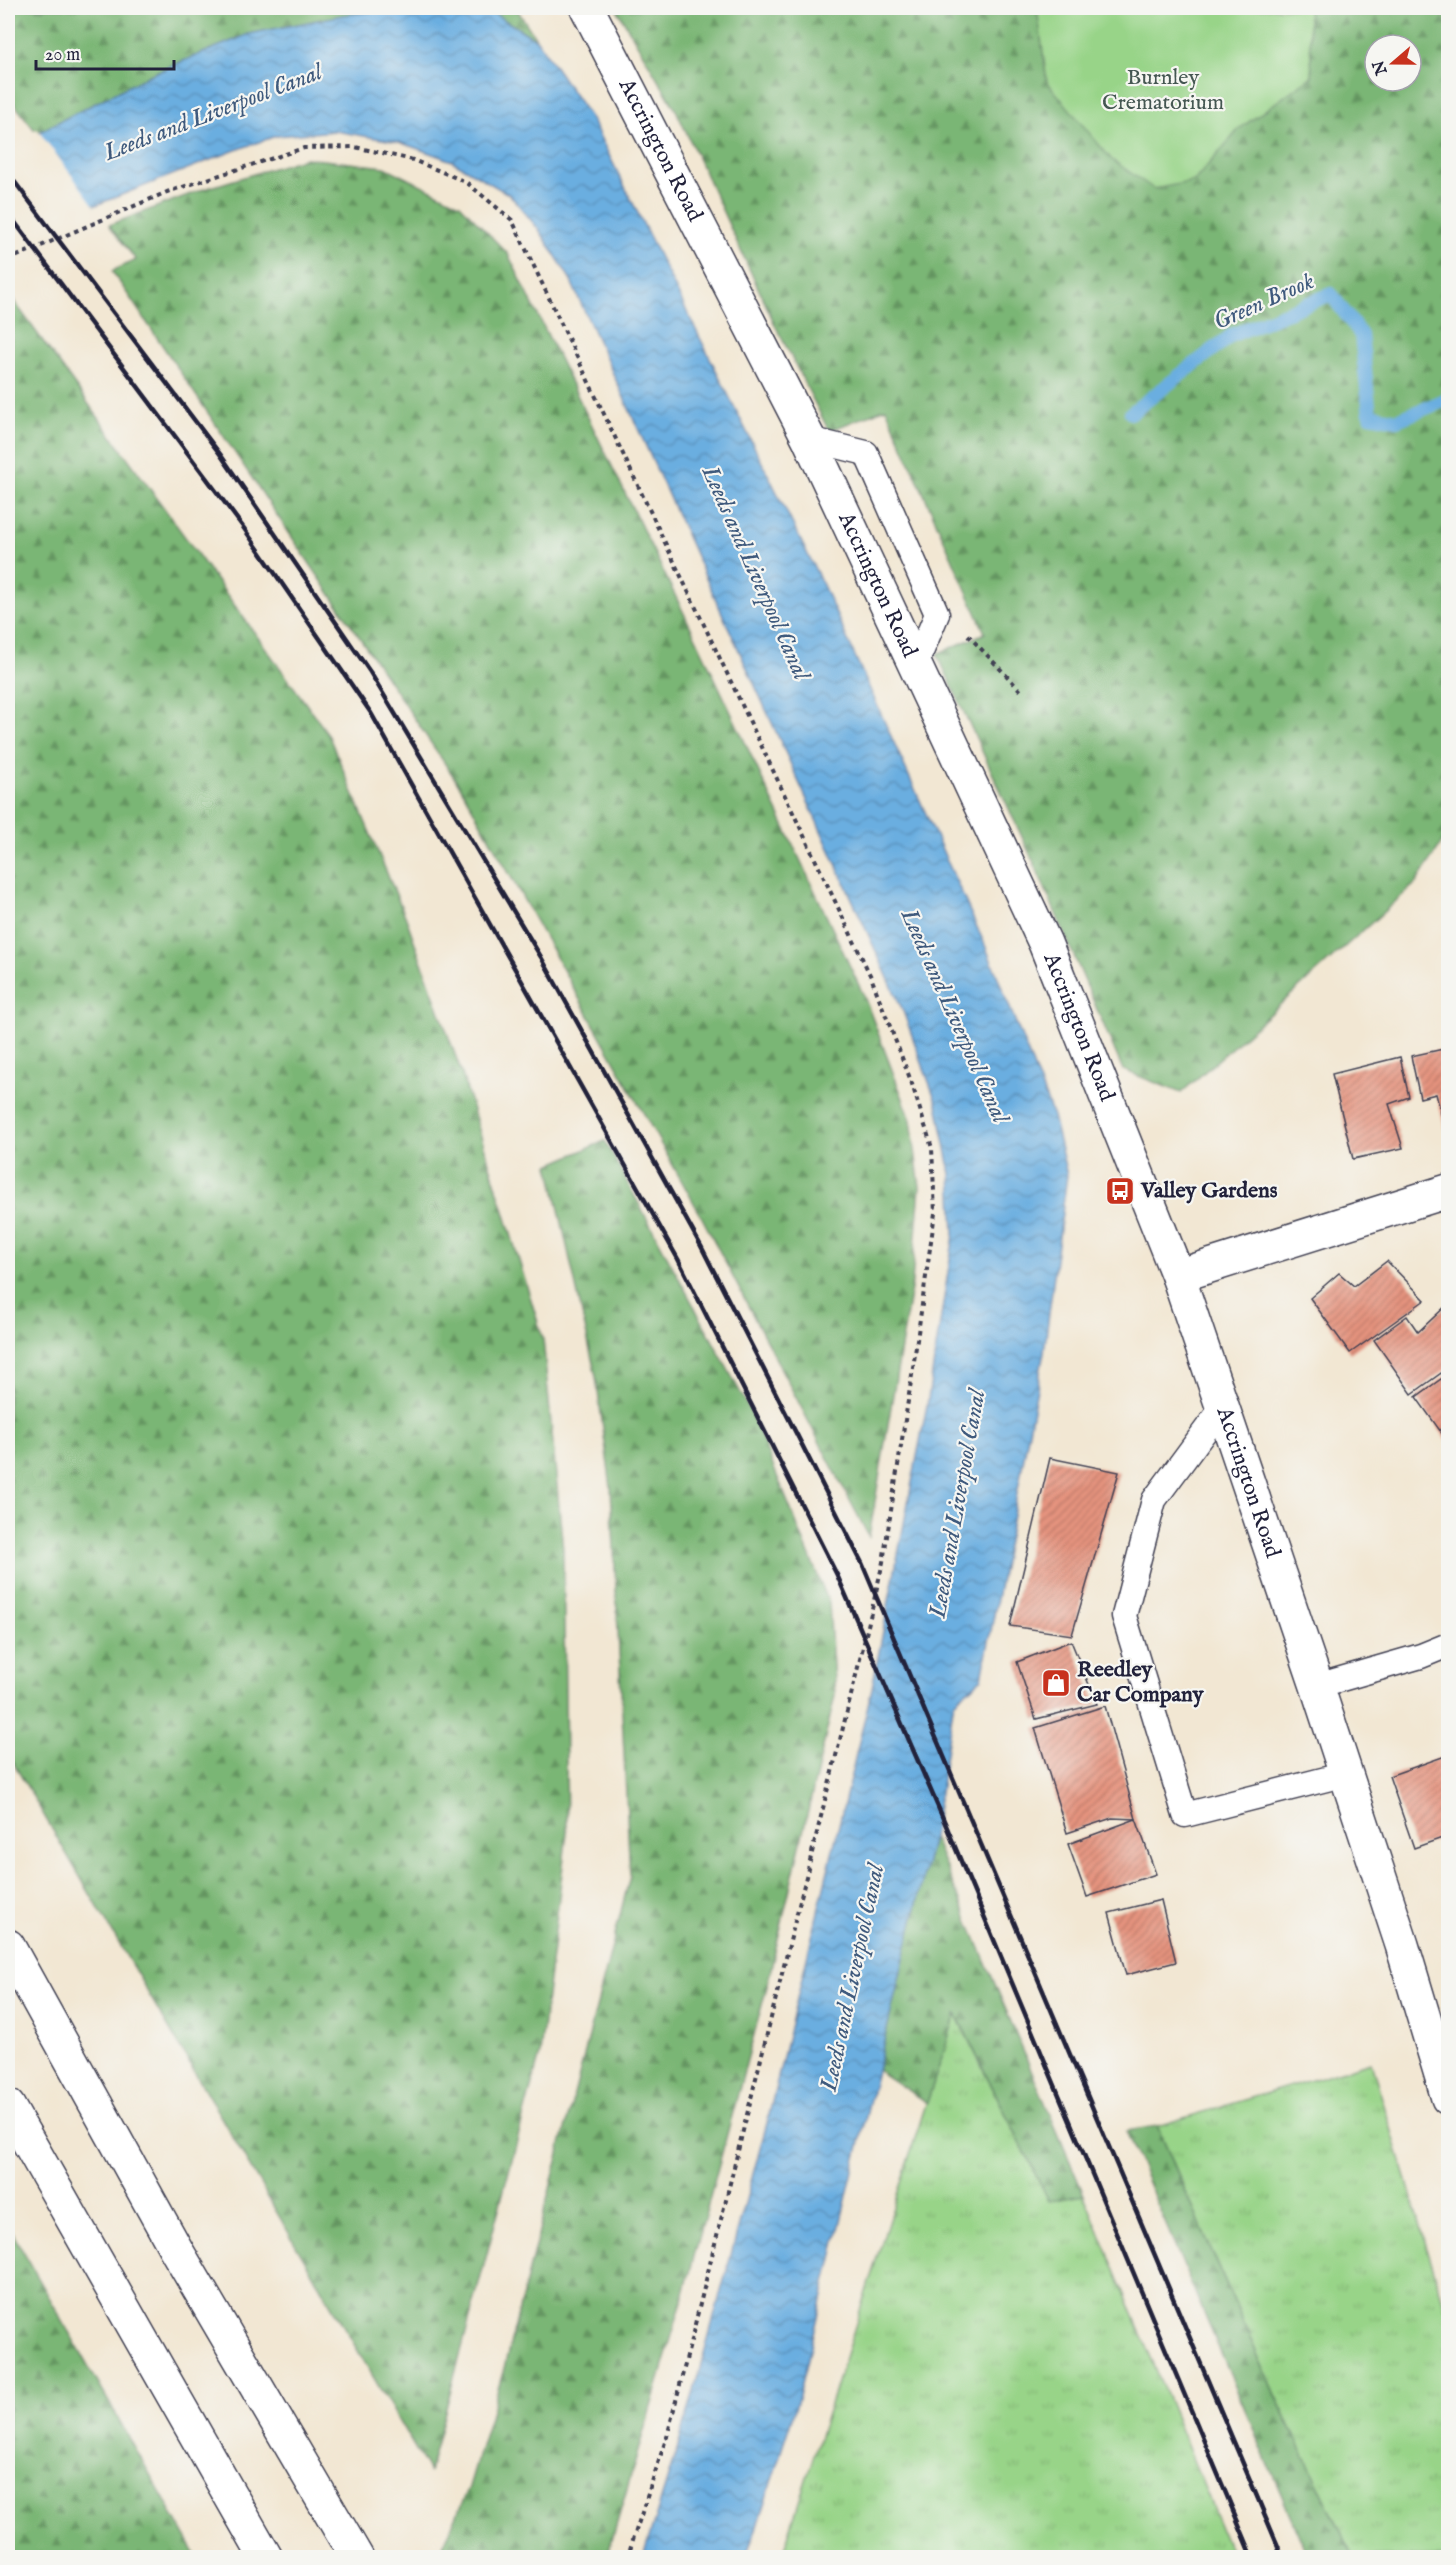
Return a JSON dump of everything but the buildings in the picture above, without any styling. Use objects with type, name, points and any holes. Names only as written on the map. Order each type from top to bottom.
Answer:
[{"type":"main road","name":"Accrington Road","points":[[587,8],[809,439],[1045,943],[1178,1276],[1317,1686],[1402,1945],[1449,2098]]},
{"type":"main road","points":[[1178,1276],[1449,1191]]},
{"type":"main road","points":[[8,1946],[178,2253],[357,2558]]},
{"type":"main road","points":[[8,2106],[266,2558]]},
{"type":"lane","points":[[809,439],[866,453],[937,614],[916,664]]},
{"type":"lane","points":[[1222,1408],[1154,1500],[1124,1616],[1185,1815],[1346,1774]]},
{"type":"lane","points":[[1317,1686],[1421,1656],[1449,1645]]},
{"type":"path","points":[[8,260],[167,192],[304,148],[356,147],[413,160],[466,182],[512,220],[871,977],[911,1081],[932,1148],[935,1213],[883,1562],[809,1870],[668,2433],[627,2558]]},
{"type":"path","points":[[937,614],[974,638],[1022,692]]},
{"type":"green space","points":[[8,8],[403,8],[343,15],[249,34],[154,73],[37,133],[8,96]]},
{"type":"green space","points":[[464,8],[516,8],[537,40],[493,13]]},
{"type":"green space","points":[[616,8],[1037,8],[1047,82],[1194,181],[1239,129],[1312,76],[1308,8],[1448,8],[1448,833],[1416,883],[1181,1093],[1123,1070],[1034,863],[937,654],[985,633],[886,408],[829,431],[776,327],[676,110]]},
{"type":"green space","name":"Burnley Crematorium","points":[[1037,8],[1308,8],[1312,76],[1239,129],[1194,181],[1154,189],[1111,159],[1047,82]]},
{"type":"green space","points":[[306,158],[385,167],[460,204],[508,254],[697,640],[864,996],[911,1120],[920,1187],[912,1283],[869,1537],[699,1212],[460,786],[112,271],[136,260],[109,225],[201,190]]},
{"type":"green space","points":[[8,293],[328,734],[406,918],[462,1074],[543,1339],[563,1549],[567,1832],[540,2054],[429,2472],[8,1754]]},
{"type":"green space","points":[[605,1141],[751,1412],[829,1603],[835,1696],[766,1990],[682,2301],[607,2557],[438,2557],[469,2487],[503,2372],[630,1876],[611,1488],[596,1377],[549,1165]]},
{"type":"green space","points":[[933,1837],[1084,2195],[1049,2201],[956,2014],[927,2103],[877,2070]]},
{"type":"green space","points":[[955,2013],[1049,2200],[1084,2195],[1233,2557],[781,2558]]},
{"type":"green space","points":[[1371,2062],[1448,2317],[1448,2557],[1353,2557],[1275,2395],[1157,2126]]},
{"type":"green space","points":[[1157,2126],[1275,2395],[1353,2557],[1308,2557],[1126,2131]]},
{"type":"green space","points":[[8,2225],[197,2557],[8,2557]]},
{"type":"water","name":"Leeds and Liverpool Canal","points":[[403,8],[464,8],[493,13],[537,40],[591,119],[823,585],[985,945],[1053,1116],[1067,1175],[1044,1352],[982,1678],[954,1702],[933,1837],[799,2396],[747,2557],[643,2557],[685,2423],[767,2123],[872,1688],[927,1405],[954,1234],[951,1174],[937,1104],[903,1011],[569,277],[540,231],[510,195],[452,161],[399,142],[335,131],[276,136],[96,205],[8,246],[37,133],[154,73],[249,34],[343,15]]},
{"type":"pier","points":[[37,129],[96,208],[8,249],[8,141]]},
{"type":"waterway","name":"Green Brook","points":[[1131,413],[1232,335],[1331,294],[1361,335],[1370,415],[1397,420],[1448,399]]},
{"type":"railway","points":[[8,173],[220,454],[370,672],[541,957],[701,1246],[862,1563],[1283,2558]]},
{"type":"railway","points":[[8,213],[243,527],[371,713],[678,1259],[837,1575],[945,1823],[1253,2558]]},
{"type":"place","name":"Valley Gardens","points":[[1120,1191]]},
{"type":"place","name":"Reedley Car Company","points":[[1056,1683]]}]
